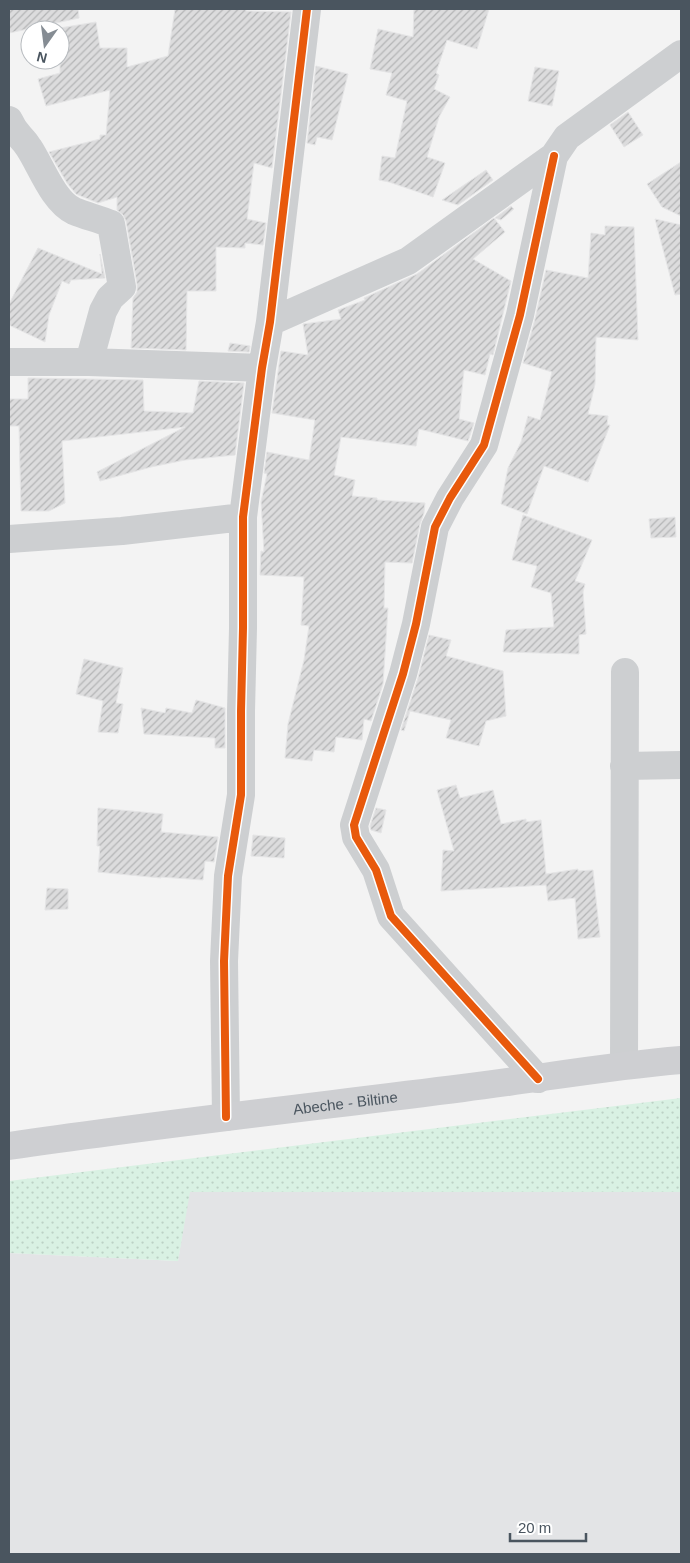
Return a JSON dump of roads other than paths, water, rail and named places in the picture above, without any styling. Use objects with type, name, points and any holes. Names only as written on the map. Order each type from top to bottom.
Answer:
[{"type":"main road","name":"Abeche - Biltine","points":[[9,1146],[226,1117],[538,1079],[624,1065],[681,1060]]},
{"type":"street","points":[[226,1117],[224,961],[228,876],[240,795],[243,517],[262,368],[270,322],[307,9]]},
{"type":"street","points":[[270,322],[408,261],[554,156],[567,137],[681,54]]},
{"type":"street","points":[[9,120],[13,130],[28,146],[39,168],[58,197],[72,210],[111,224],[122,287],[110,298],[103,311],[89,362]]},
{"type":"street","points":[[538,1079],[391,916],[376,870],[356,837],[354,825],[416,624],[435,527],[450,498],[484,445],[520,315],[554,156]]},
{"type":"street","points":[[9,362],[89,362],[262,368]]},
{"type":"street","points":[[9,539],[122,531],[243,517]]},
{"type":"street","points":[[624,1065],[625,672]]},
{"type":"street","points":[[624,766],[681,765]]}]
